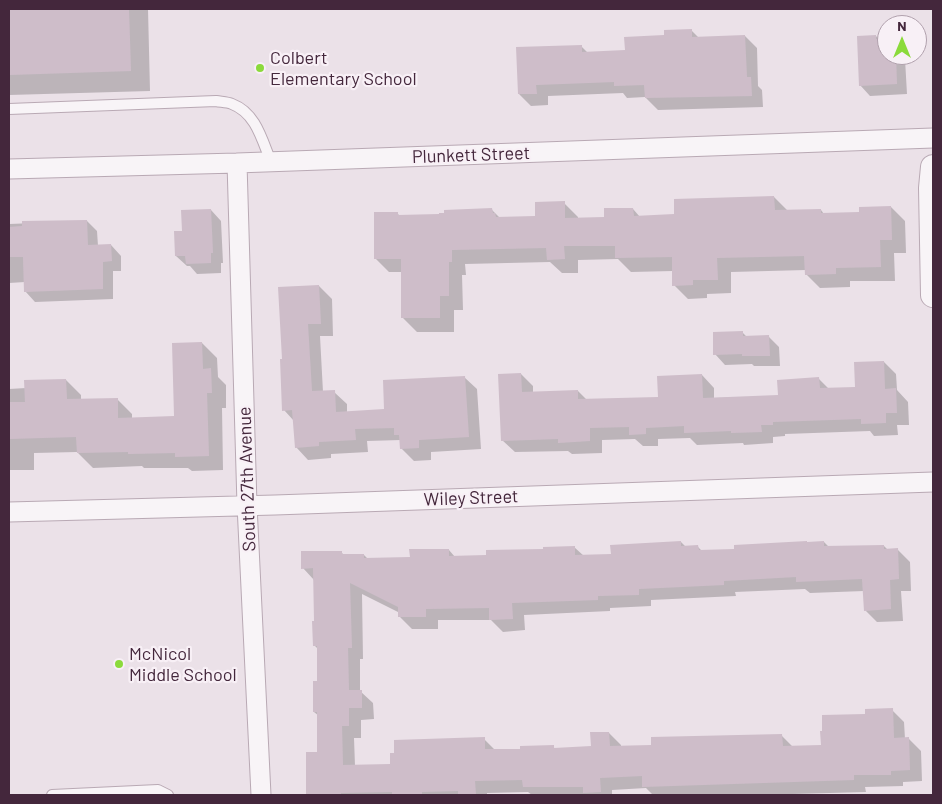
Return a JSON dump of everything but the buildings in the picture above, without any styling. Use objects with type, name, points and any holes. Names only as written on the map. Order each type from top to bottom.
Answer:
[{"type":"street","name":"Plunkett Street","points":[[9,169],[271,162],[933,138]]},
{"type":"street","name":"South 27th Avenue","points":[[238,163],[247,506],[261,795]]},
{"type":"street","points":[[933,167],[931,188],[933,295]]},
{"type":"street","name":"Wiley Street","points":[[9,512],[247,506],[933,482]]},
{"type":"lane","points":[[9,110],[216,101],[232,104],[247,114],[256,125],[271,162]]},
{"type":"lane","points":[[52,795],[158,790],[168,795]]},
{"type":"place","name":"Colbert Elementary School","points":[[260,68]]},
{"type":"place","name":"McNicol Middle School","points":[[119,664]]}]
